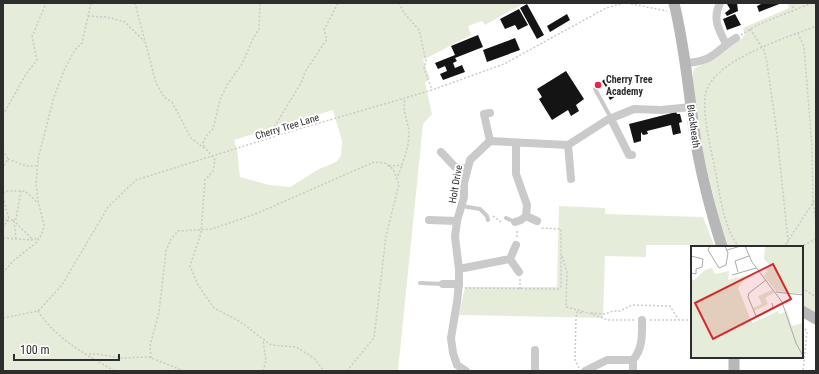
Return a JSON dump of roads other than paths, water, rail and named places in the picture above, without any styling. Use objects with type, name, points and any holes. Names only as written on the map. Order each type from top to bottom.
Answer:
[{"type":"main road","name":"Blackheath","points":[[676,8],[697,150],[711,212],[722,246]]},
{"type":"main road","points":[[803,312],[816,319]]},
{"type":"main road","points":[[734,358],[734,371]]},
{"type":"street","points":[[720,3],[715,16],[716,23],[726,44]]},
{"type":"street","points":[[685,63],[697,63],[714,56],[726,44],[736,38]]},
{"type":"street","points":[[490,113],[484,114],[490,142],[568,144],[611,119],[634,109],[661,110],[691,107]]},
{"type":"street","points":[[611,119],[628,155]]},
{"type":"street","name":"Holt Drive","points":[[466,371],[457,365],[450,338],[459,286],[459,269],[455,237],[457,221],[462,206],[466,170],[470,160],[490,142]]},
{"type":"street","points":[[515,222],[526,216],[527,205],[516,174],[516,143]]},
{"type":"street","points":[[568,144],[571,179]]},
{"type":"street","points":[[441,152],[455,167],[466,170]]},
{"type":"street","points":[[526,216],[537,221]]},
{"type":"street","points":[[430,220],[457,221]]},
{"type":"street","points":[[510,259],[516,245]]},
{"type":"street","points":[[459,269],[510,259]]},
{"type":"street","points":[[510,259],[518,272]]},
{"type":"street","points":[[443,284],[459,286]]},
{"type":"street","points":[[633,371],[633,360],[639,353],[642,342],[642,320]]},
{"type":"street","points":[[535,350],[535,371]]},
{"type":"street","points":[[585,371],[607,360],[633,360]]},
{"type":"lane","points":[[595,88],[611,119]]},
{"type":"lane","points":[[462,206],[480,210],[488,216],[488,220]]},
{"type":"lane","points":[[506,218],[515,222]]},
{"type":"lane","points":[[420,283],[443,284]]},
{"type":"place","name":"Cherry Tree Academy","points":[[598,85]]}]
